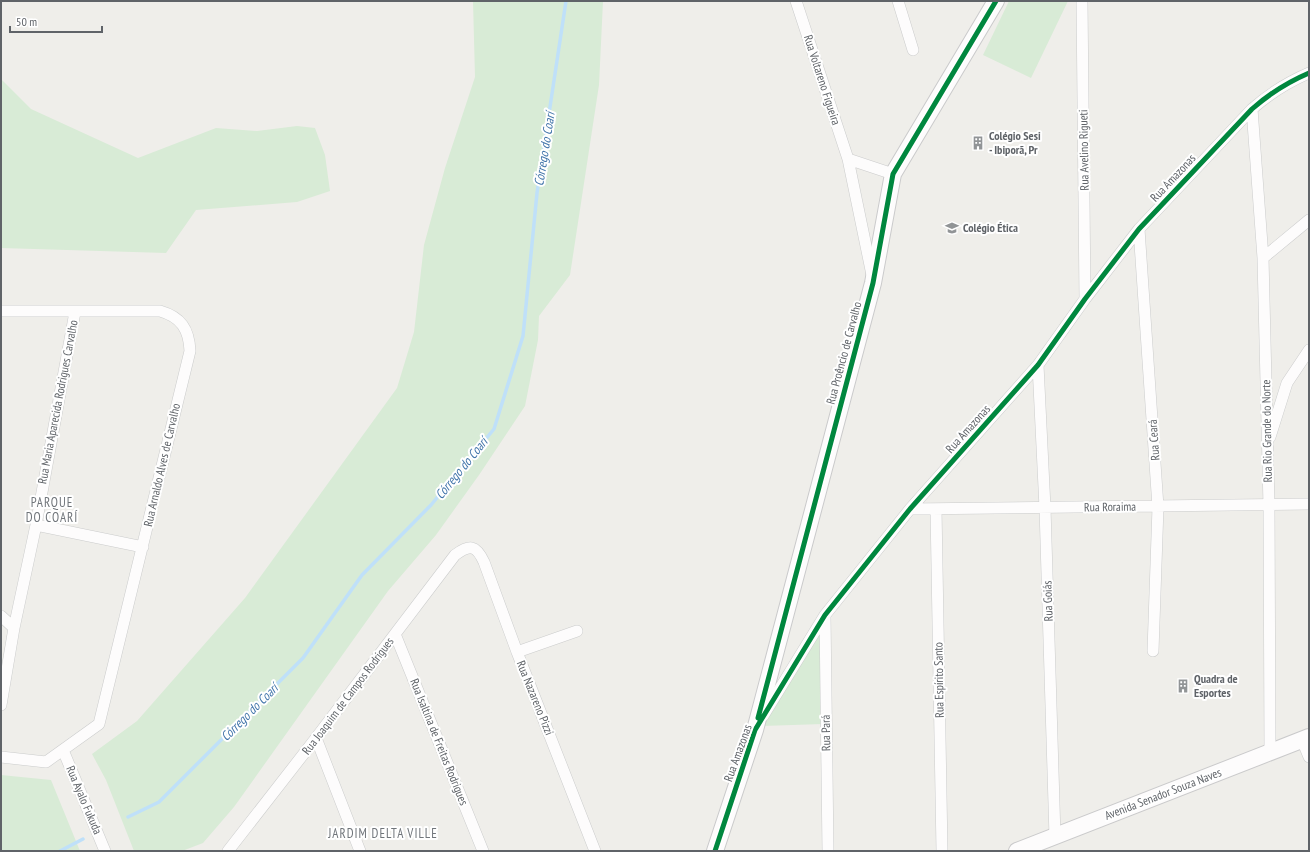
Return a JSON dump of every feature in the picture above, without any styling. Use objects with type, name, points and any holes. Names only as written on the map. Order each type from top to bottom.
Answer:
[{"type":"street","name":"Rua Voltareno Figueira","points":[[796,1],[848,159],[873,283]]},
{"type":"street","points":[[898,1],[913,50]]},
{"type":"street","name":"Rua Proêncio de Carvalho","points":[[755,730],[873,283],[893,174],[996,1]]},
{"type":"street","name":"Rua Avelino Rigueti","points":[[1082,1],[1085,299]]},
{"type":"street","name":"Rua Amazonas","points":[[715,851],[755,730],[825,615],[910,509],[1038,365],[1085,299],[1139,228],[1264,98],[1309,73]]},
{"type":"street","name":"Rua Rio Grande do Norte","points":[[1252,110],[1263,258],[1269,506],[1270,752]]},
{"type":"street","points":[[848,159],[893,174]]},
{"type":"street","points":[[1263,258],[1309,220]]},
{"type":"street","name":"Rua Ceará","points":[[1139,228],[1158,506],[1153,651]]},
{"type":"street","name":"Rua Arnaldo Alves de Carvalho","points":[[1,311],[75,312],[160,310],[170,313],[184,327],[189,338],[190,351],[99,724],[46,762],[1,757]]},
{"type":"street","name":"Rua Maria Aparecida Rodrigues Carvalho","points":[[1,705],[14,628],[36,525],[75,312]]},
{"type":"street","points":[[1267,445],[1287,383],[1309,350]]},
{"type":"street","name":"Rua Goiás","points":[[1038,365],[1055,837]]},
{"type":"street","name":"Rua Roraima","points":[[910,509],[1269,506],[1309,504]]},
{"type":"street","name":"Rua Espírito Santo","points":[[936,509],[942,851]]},
{"type":"street","points":[[36,525],[143,547]]},
{"type":"street","name":"Rua Joaquim de Campos Rodrigues","points":[[228,851],[396,634],[454,555],[462,550],[473,548]]},
{"type":"street","name":"Rua Nazareno Pizzi","points":[[473,548],[479,551],[484,562],[517,652],[596,851]]},
{"type":"street","name":"Rua Pará","points":[[825,615],[828,851]]},
{"type":"street","points":[[1,616],[14,628]]},
{"type":"street","points":[[517,652],[577,631]]},
{"type":"street","name":"Rua Isaltina de Freitas Rodrigues","points":[[396,634],[483,851]]},
{"type":"street","points":[[316,738],[360,851]]},
{"type":"street","points":[[1306,738],[1309,757]]},
{"type":"street","name":"Avenida Senador Souza Naves","points":[[1017,851],[1306,738]]},
{"type":"street","name":"Rua Ayalo Fukuda","points":[[63,750],[105,851]]},
{"type":"green space","points":[[473,1],[603,1],[599,85],[570,275],[539,316],[538,340],[525,406],[479,475],[436,535],[388,591],[234,807],[203,843],[182,851],[134,851],[106,780],[92,754],[137,721],[245,598],[397,388],[414,332],[424,245],[445,168],[475,77]]},
{"type":"green space","points":[[1009,1],[1068,1],[1031,78],[983,55]]},
{"type":"green space","points":[[1,79],[31,109],[138,158],[216,128],[257,131],[297,126],[315,128],[325,155],[330,191],[297,202],[196,210],[166,253],[1,248]]},
{"type":"green space","points":[[820,634],[823,724],[761,726]]},
{"type":"green space","points":[[1,775],[51,780],[80,851],[1,851]]},
{"type":"waterway","name":"Córrego do Coarí","points":[[128,817],[159,802],[303,658],[362,575],[431,505],[494,429],[523,336],[537,193],[566,1]]},
{"type":"waterway","name":"Córrego do Coarí","points":[[60,851],[83,839]]},
{"type":"cycle path","points":[[758,718],[873,283],[893,174],[996,1]]},
{"type":"cycle path","points":[[715,851],[755,730],[825,615],[910,509],[1038,365],[1085,299],[1139,229],[1252,109],[1279,89],[1309,73]]},
{"type":"place","name":"Colégio Sesi - Ibiporã, Pr","points":[[978,143]]},
{"type":"place","name":"Colégio Ética","points":[[952,228]]},
{"type":"place","name":"Quadra de Esportes","points":[[1183,686]]},
{"type":"district","name":"PARQUE DO COARÍ","points":[[52,510]]},
{"type":"district","name":"JARDIM DELTA VILLE","points":[[383,833]]}]
